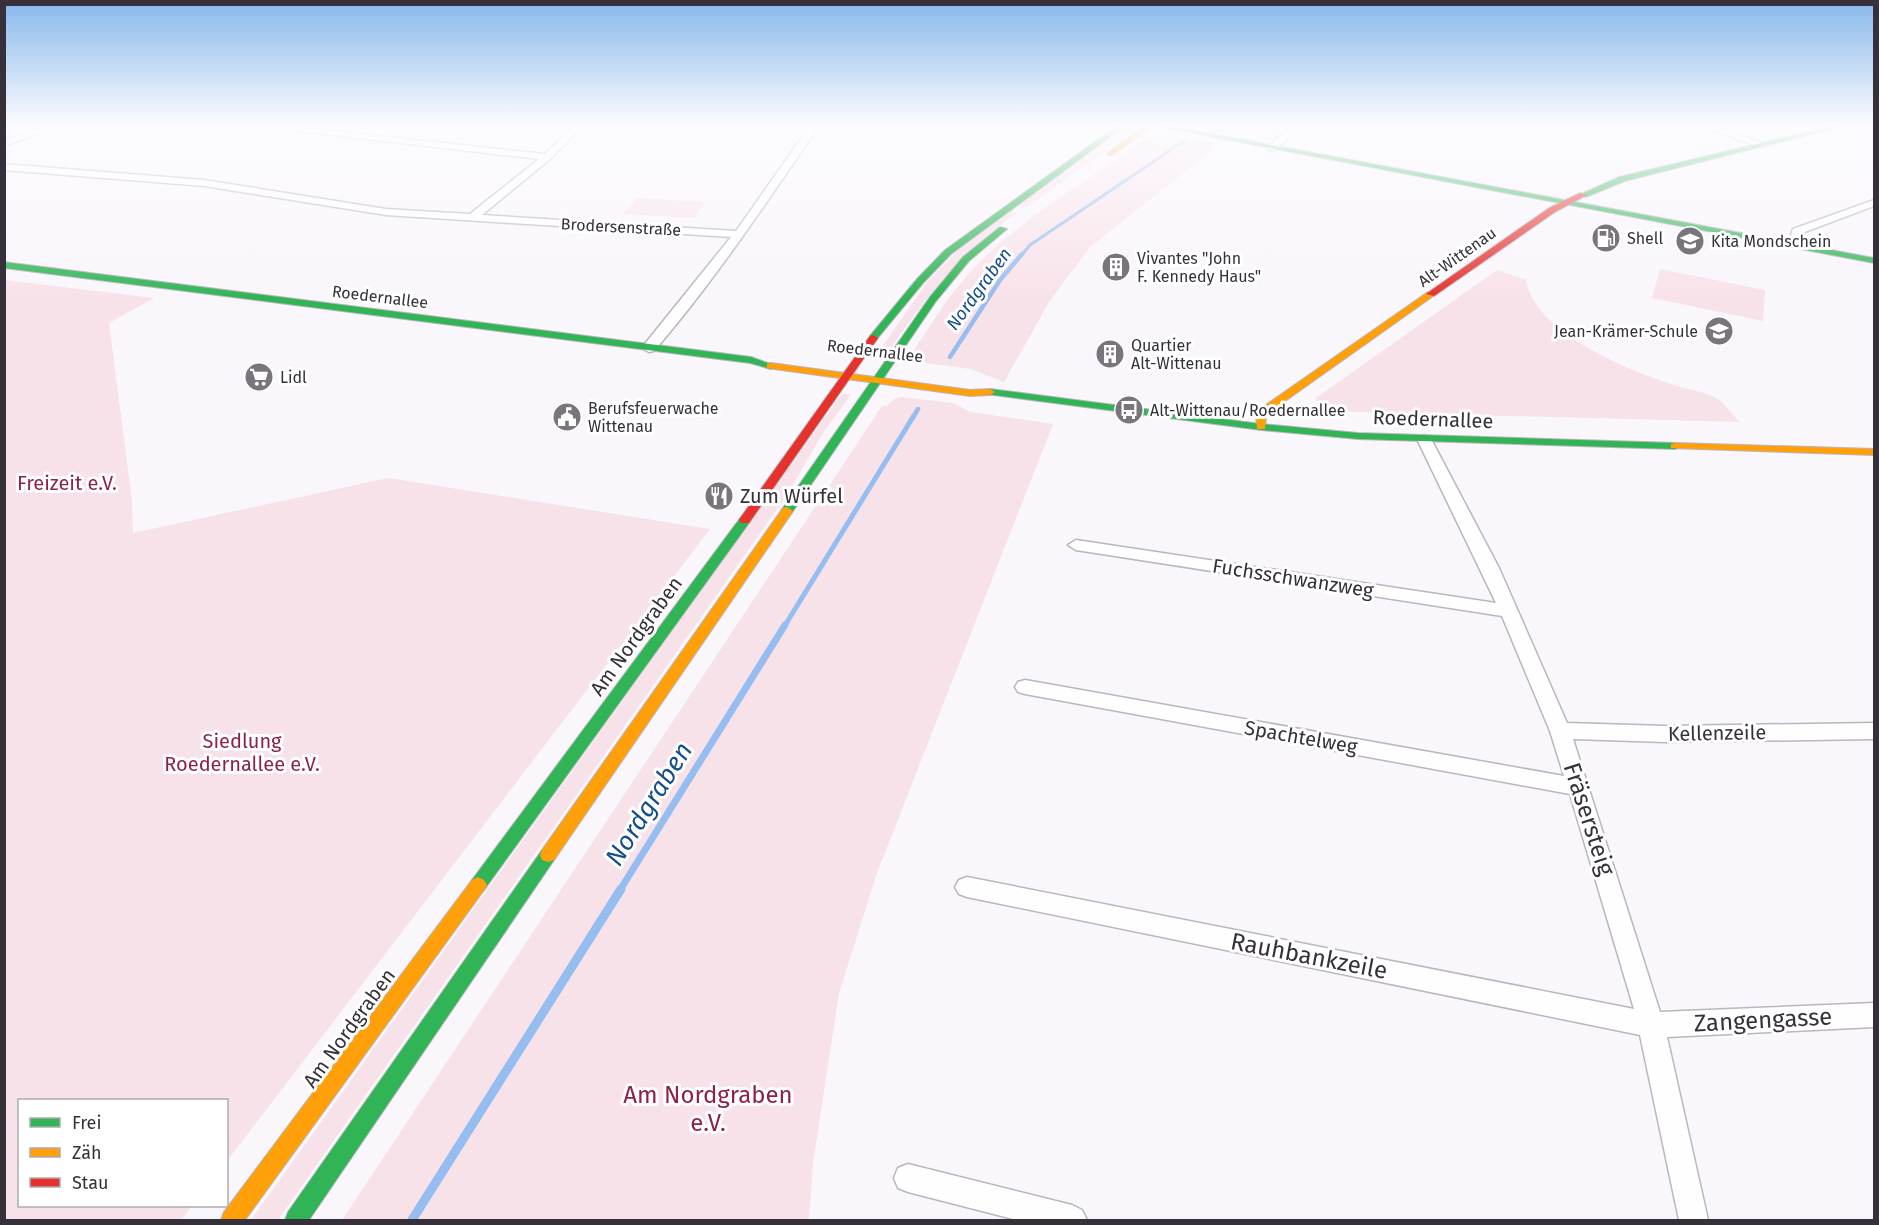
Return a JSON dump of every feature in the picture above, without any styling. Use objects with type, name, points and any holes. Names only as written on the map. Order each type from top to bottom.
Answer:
[{"type":"main road","name":"Am Nordgraben","points":[[232,1221],[772,483],[844,377],[901,303],[948,252],[1041,183]]},
{"type":"main road","points":[[1476,183],[1875,261]]},
{"type":"main road","name":"Alt-Wittenau","points":[[1261,427],[1263,411],[1570,201],[1610,183]]},
{"type":"main road","points":[[296,1221],[944,283],[966,259],[996,234],[1065,185]]},
{"type":"main road","points":[[1694,225],[1875,256]]},
{"type":"main road","name":"Roedernallee","points":[[4,265],[751,360],[776,367],[844,377],[970,393],[993,392],[1261,427],[1424,440],[1875,452]]},
{"type":"main road","name":"Roedernallee","points":[[751,360],[782,357],[885,369],[975,385],[993,392]]},
{"type":"street","name":"Brodersenstraße","points":[[205,183],[376,211],[738,234]]},
{"type":"street","points":[[472,218],[515,183]]},
{"type":"street","points":[[649,348],[676,318],[774,183]]},
{"type":"street","points":[[1795,241],[1797,231],[1875,203]]},
{"type":"street","name":"Fräsersteig","points":[[1424,440],[1510,612],[1560,731],[1611,889],[1651,1025],[1694,1221]]},
{"type":"street","name":"Fuchsschwanzweg","points":[[1076,545],[1510,612]]},
{"type":"street","name":"Spachtelweg","points":[[1025,687],[1578,787]]},
{"type":"street","name":"Kellenzeile","points":[[1560,731],[1665,734],[1875,731]]},
{"type":"street","name":"Rauhbankzeile","points":[[967,887],[1651,1025]]},
{"type":"street","name":"Zangengasse","points":[[1651,1025],[1875,1015]]},
{"type":"street","points":[[908,1178],[1072,1221]]},
{"type":"green space","points":[[1049,183],[1060,183],[1027,207],[1017,206]]},
{"type":"green space","points":[[1171,183],[1090,247],[1049,302],[1004,382],[971,369],[926,363],[911,355],[940,310],[973,269],[1012,233],[1078,185]]},
{"type":"green space","points":[[637,198],[706,202],[694,218],[623,214]]},
{"type":"green space","points":[[1011,211],[1017,213],[977,245],[944,278],[886,355],[877,354],[928,281],[958,250]]},
{"type":"green space","points":[[1660,269],[1765,290],[1763,321],[1652,298]]},
{"type":"green space","points":[[1497,270],[1526,280],[1533,299],[1546,316],[1586,347],[1655,379],[1714,397],[1740,422],[1320,411],[1316,398]]},
{"type":"green space","name":"Siedlung Roedernallee e.V.","points":[[5,280],[154,298],[109,323],[132,501],[133,533],[388,478],[710,529],[228,1160],[228,1099],[18,1099],[18,1207],[191,1207],[181,1220],[5,1220]]},
{"type":"green space","points":[[842,394],[851,394],[821,436],[789,492],[278,1220],[251,1220]]},
{"type":"green space","name":"Am Nordgraben e.V.","points":[[901,397],[953,403],[971,412],[1053,424],[877,873],[839,993],[813,1163],[809,1220],[342,1220],[882,406],[887,406],[894,399]]},
{"type":"waterway","name":"Nordgraben","points":[[1021,256],[1030,245],[1122,183]]},
{"type":"waterway","name":"Nordgraben","points":[[950,357],[1000,280],[1022,254]]},
{"type":"waterway","name":"Nordgraben","points":[[912,419],[918,409]]},
{"type":"waterway","name":"Nordgraben","points":[[784,627],[913,417]]},
{"type":"waterway","name":"Nordgraben","points":[[620,890],[785,625]]},
{"type":"waterway","name":"Nordgraben","points":[[412,1220],[621,889]]},
{"type":"traffic: fast","points":[[873,338],[920,281],[948,252],[1043,183]]},
{"type":"traffic: fast","points":[[1461,183],[1874,261]]},
{"type":"traffic: fast","points":[[1583,195],[1612,183]]},
{"type":"traffic: fast","points":[[787,511],[933,299],[966,259],[1003,229]]},
{"type":"traffic: fast","points":[[4,265],[751,360],[771,366]]},
{"type":"traffic: fast","points":[[990,392],[1261,427],[1358,436],[1675,446]]},
{"type":"traffic: fast","points":[[478,885],[745,520]]},
{"type":"traffic: fast","points":[[296,1220],[548,855]]},
{"type":"traffic: slow","points":[[1261,427],[1261,415],[1267,409],[1431,294]]},
{"type":"traffic: slow","points":[[771,366],[970,393],[990,392]]},
{"type":"traffic: slow","points":[[1675,446],[1874,452]]},
{"type":"traffic: slow","points":[[548,855],[787,511]]},
{"type":"traffic: slow","points":[[232,1220],[478,885]]},
{"type":"traffic: jam","points":[[1431,294],[1552,210],[1583,195]]},
{"type":"traffic: jam","points":[[745,520],[873,338]]},
{"type":"place","name":"Shell","points":[[1606,238]]},
{"type":"place","name":"Kita Mondschein","points":[[1690,241]]},
{"type":"place","name":"Vivantes \"John F. Kennedy Haus\"","points":[[1116,267]]},
{"type":"place","name":"Jean-Krämer-Schule","points":[[1719,331]]},
{"type":"place","name":"Quartier Alt-Wittenau","points":[[1110,354]]},
{"type":"place","name":"Lidl","points":[[259,377]]},
{"type":"place","name":"Alt-Wittenau/Roedernallee","points":[[1129,410]]},
{"type":"place","name":"Berufsfeuerwache Wittenau","points":[[567,417]]},
{"type":"place","name":"Zum Würfel","points":[[719,496]]},
{"type":"park label","name":"Freizeit e.V.","points":[[67,483]]}]
